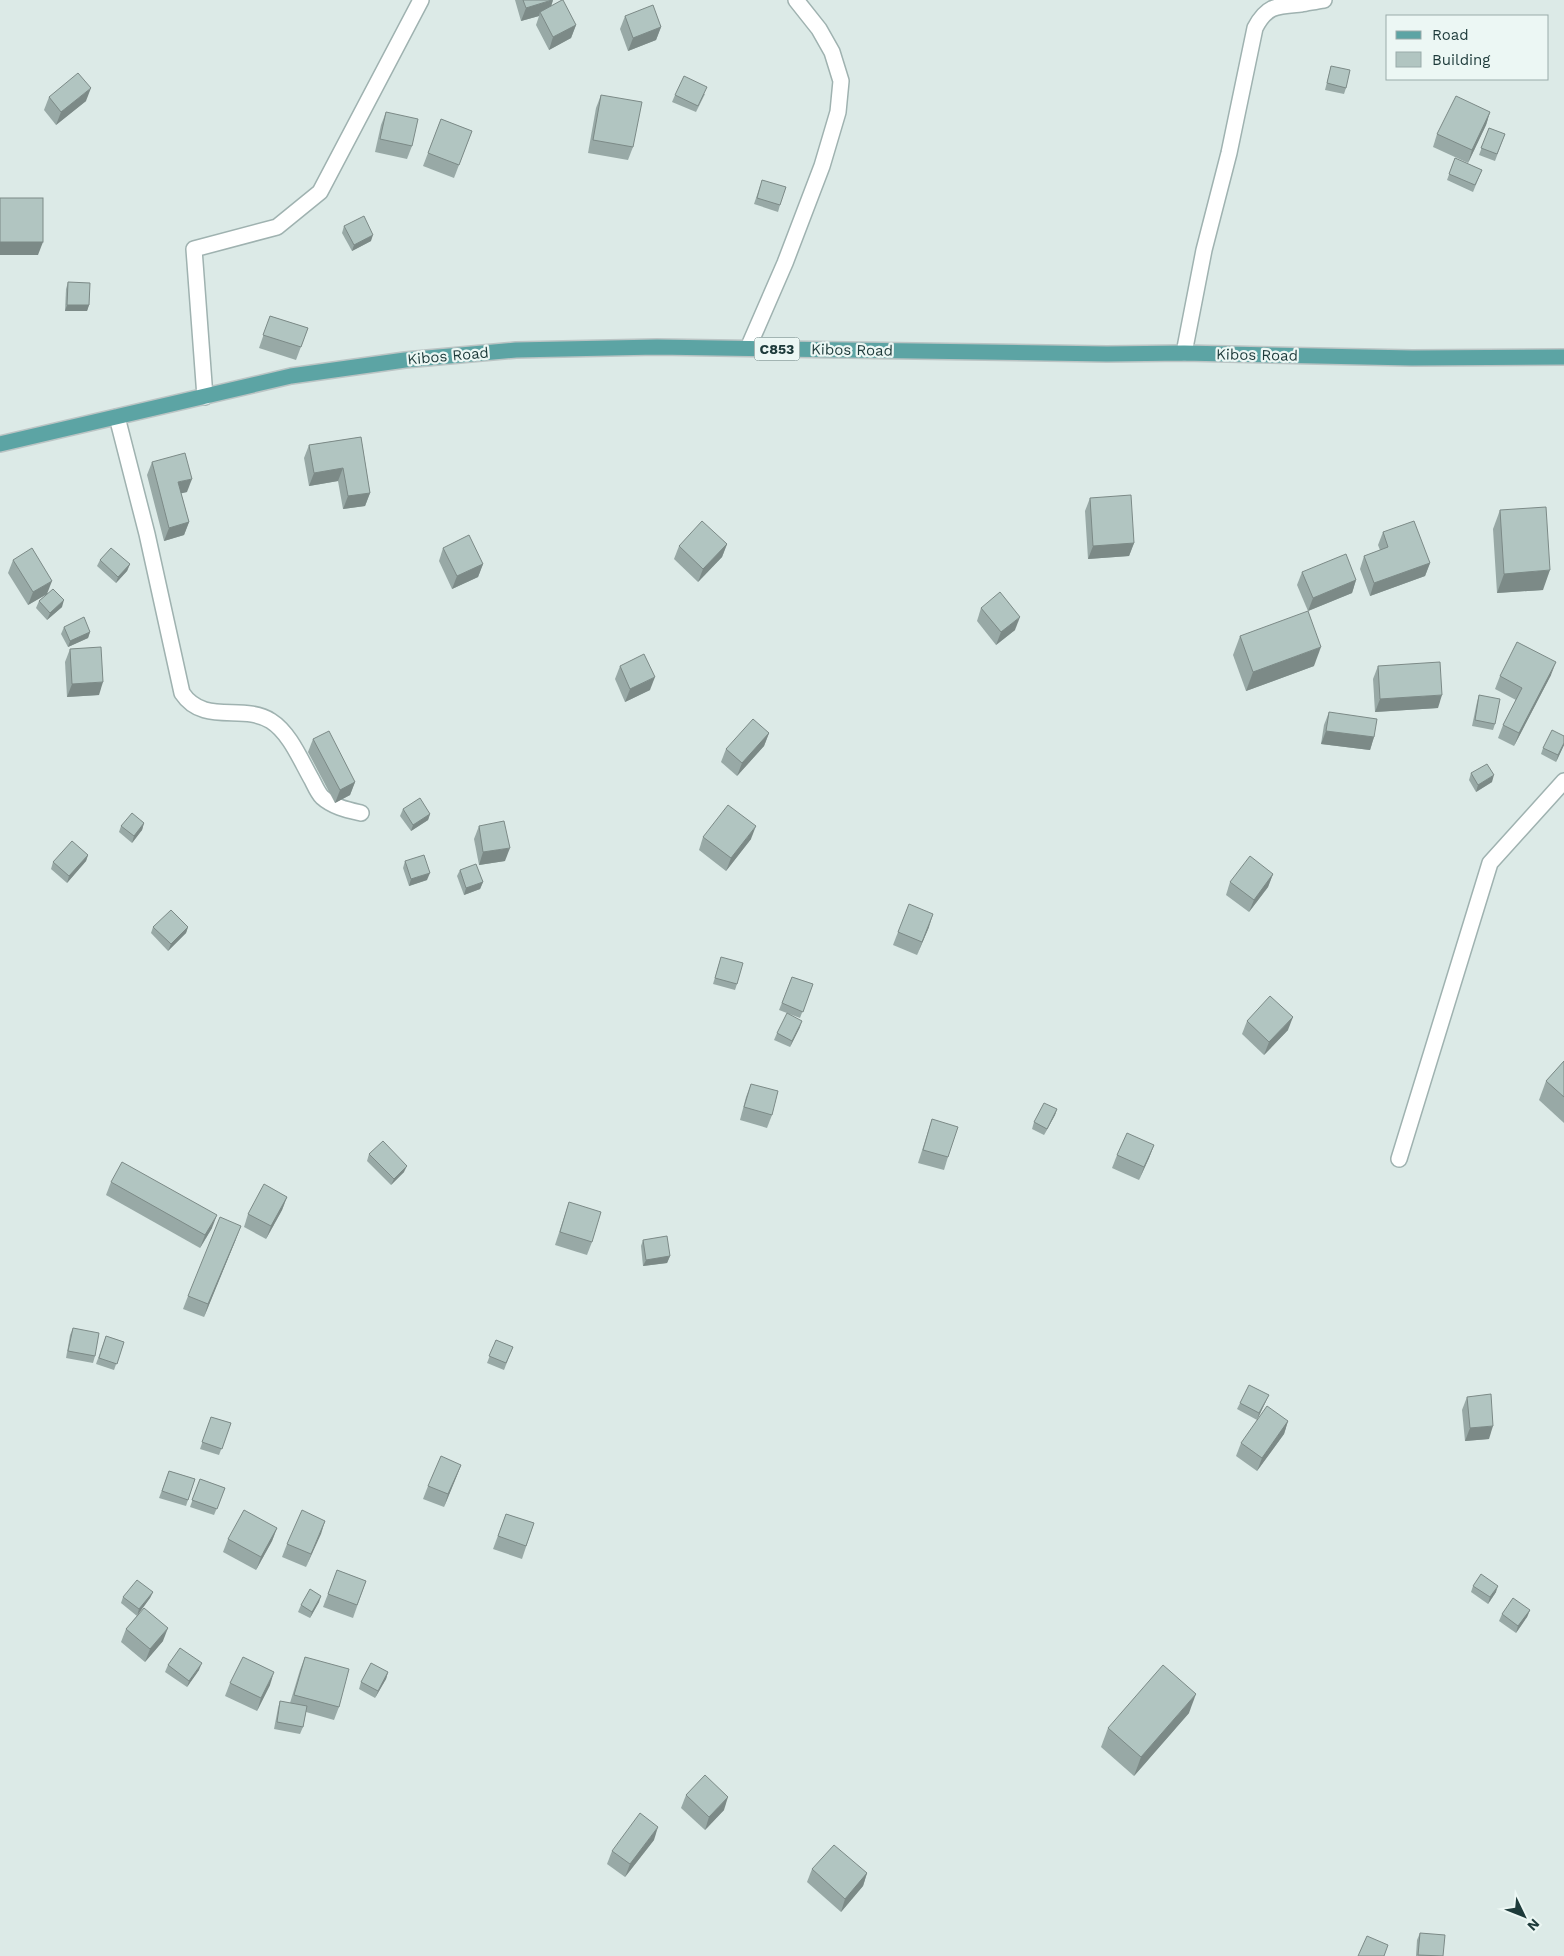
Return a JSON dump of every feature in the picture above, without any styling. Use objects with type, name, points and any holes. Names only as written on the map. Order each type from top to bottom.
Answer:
[{"type":"main road","name":"Kibos Road","points":[[0,444],[291,376],[405,360],[516,350],[657,347],[1412,358],[1564,357]]},
{"type":"street","points":[[205,396],[194,249],[277,227],[320,192],[421,0]]},
{"type":"street","points":[[748,348],[785,263],[819,174],[838,112],[841,80],[832,52],[819,29],[796,0]]},
{"type":"street","points":[[1184,354],[1204,250],[1229,153],[1255,28],[1260,18],[1269,10],[1284,4],[1301,4],[1324,0]]},
{"type":"street","points":[[117,417],[148,534],[182,693],[187,701],[211,712],[261,716],[271,721],[291,743],[321,796],[333,804],[361,814]]},
{"type":"street","points":[[1399,1159],[1490,863],[1564,781]]},
{"type":"building","points":[[523,0],[552,0],[526,8]]},
{"type":"building","points":[[562,0],[576,25],[553,37],[540,12]]},
{"type":"building","points":[[653,5],[661,27],[633,38],[625,16]]},
{"type":"building","points":[[1331,66],[1350,70],[1346,88],[1327,83]]},
{"type":"building","points":[[78,73],[91,88],[61,112],[49,97]]},
{"type":"building","points":[[684,76],[707,87],[698,106],[675,95]]},
{"type":"building","points":[[601,95],[642,102],[633,147],[593,140]]},
{"type":"building","points":[[1456,96],[1490,112],[1472,150],[1437,134]]},
{"type":"building","points":[[386,112],[418,119],[412,146],[380,139]]},
{"type":"building","points":[[441,119],[472,131],[459,165],[428,153]]},
{"type":"building","points":[[1489,128],[1505,134],[1497,154],[1481,148]]},
{"type":"building","points":[[1455,158],[1482,170],[1475,185],[1449,174]]},
{"type":"building","points":[[762,180],[786,187],[780,205],[757,198]]},
{"type":"building","points":[[0,198],[43,198],[43,242],[0,242]]},
{"type":"building","points":[[364,216],[373,235],[354,245],[344,226]]},
{"type":"building","points":[[68,282],[90,283],[89,305],[67,305]]},
{"type":"building","points":[[270,316],[308,328],[301,347],[263,335]]},
{"type":"building","points":[[361,437],[370,493],[348,496],[343,468],[314,473],[309,445]]},
{"type":"building","points":[[185,453],[192,479],[178,482],[189,522],[169,528],[152,462]]},
{"type":"building","points":[[1131,495],[1134,543],[1093,546],[1090,498]]},
{"type":"building","points":[[1546,507],[1550,570],[1504,574],[1500,510]]},
{"type":"building","points":[[702,521],[727,544],[703,569],[679,546]]},
{"type":"building","points":[[1414,521],[1430,563],[1374,583],[1364,556],[1388,547],[1383,532]]},
{"type":"building","points":[[469,535],[483,564],[457,576],[443,548]]},
{"type":"building","points":[[32,548],[52,581],[33,592],[13,560]]},
{"type":"building","points":[[111,548],[130,564],[118,577],[100,560]]},
{"type":"building","points":[[1346,554],[1356,580],[1313,598],[1302,572]]},
{"type":"building","points":[[53,589],[64,600],[50,613],[39,601]]},
{"type":"building","points":[[1000,592],[1020,617],[1001,632],[981,608]]},
{"type":"building","points":[[1308,611],[1321,647],[1253,672],[1240,636]]},
{"type":"building","points":[[84,617],[90,632],[70,641],[64,627]]},
{"type":"building","points":[[1517,642],[1556,662],[1519,733],[1503,725],[1522,688],[1500,676]]},
{"type":"building","points":[[101,647],[103,682],[72,684],[70,649]]},
{"type":"building","points":[[644,654],[655,677],[630,689],[620,666]]},
{"type":"building","points":[[1440,662],[1442,695],[1380,699],[1378,666]]},
{"type":"building","points":[[1479,695],[1500,699],[1495,724],[1475,720]]},
{"type":"building","points":[[1329,712],[1377,719],[1374,737],[1326,731]]},
{"type":"building","points":[[753,719],[769,733],[742,763],[726,749]]},
{"type":"building","points":[[1552,730],[1564,736],[1564,743],[1558,755],[1543,748]]},
{"type":"building","points":[[329,731],[355,782],[340,790],[313,739]]},
{"type":"building","points":[[1487,764],[1494,775],[1478,785],[1471,773]]},
{"type":"building","points":[[420,798],[430,814],[413,825],[403,809]]},
{"type":"building","points":[[728,805],[756,826],[731,858],[703,837]]},
{"type":"building","points":[[132,813],[144,823],[134,836],[121,826]]},
{"type":"building","points":[[504,821],[510,848],[483,852],[479,826]]},
{"type":"building","points":[[72,841],[88,855],[69,876],[53,862]]},
{"type":"building","points":[[424,855],[430,873],[411,879],[405,861]]},
{"type":"building","points":[[1250,856],[1273,874],[1254,900],[1230,882]]},
{"type":"building","points":[[476,864],[483,882],[466,888],[460,870]]},
{"type":"building","points":[[909,904],[933,914],[922,942],[898,932]]},
{"type":"building","points":[[171,910],[188,927],[171,944],[153,927]]},
{"type":"building","points":[[721,957],[743,963],[737,984],[715,978]]},
{"type":"building","points":[[792,977],[813,984],[803,1012],[782,1003]]},
{"type":"building","points":[[1270,996],[1293,1017],[1269,1042],[1247,1021]]},
{"type":"building","points":[[787,1013],[802,1021],[792,1041],[777,1033]]},
{"type":"building","points":[[1564,1061],[1564,1097],[1546,1081]]},
{"type":"building","points":[[751,1084],[778,1091],[772,1115],[744,1107]]},
{"type":"building","points":[[1044,1103],[1057,1109],[1047,1129],[1034,1122]]},
{"type":"building","points":[[932,1119],[958,1127],[948,1157],[923,1150]]},
{"type":"building","points":[[1127,1133],[1154,1145],[1144,1167],[1117,1155]]},
{"type":"building","points":[[383,1141],[407,1166],[394,1179],[369,1154]]},
{"type":"building","points":[[122,1162],[217,1215],[205,1235],[111,1182]]},
{"type":"building","points":[[264,1184],[287,1197],[271,1226],[248,1214]]},
{"type":"building","points":[[569,1202],[601,1212],[592,1242],[560,1232]]},
{"type":"building","points":[[220,1217],[241,1226],[208,1304],[188,1296]]},
{"type":"building","points":[[667,1236],[670,1256],[646,1260],[643,1240]]},
{"type":"building","points":[[73,1328],[99,1333],[95,1356],[68,1351]]},
{"type":"building","points":[[106,1336],[124,1342],[117,1364],[99,1358]]},
{"type":"building","points":[[496,1340],[513,1347],[506,1363],[489,1356]]},
{"type":"building","points":[[1249,1385],[1269,1395],[1259,1413],[1240,1403]]},
{"type":"building","points":[[1491,1394],[1493,1426],[1470,1428],[1467,1397]]},
{"type":"building","points":[[1267,1406],[1288,1421],[1262,1458],[1241,1443]]},
{"type":"building","points":[[211,1417],[231,1423],[222,1449],[202,1442]]},
{"type":"building","points":[[441,1456],[461,1465],[448,1494],[428,1486]]},
{"type":"building","points":[[169,1471],[195,1479],[188,1500],[162,1491]]},
{"type":"building","points":[[200,1479],[225,1488],[217,1509],[192,1500]]},
{"type":"building","points":[[244,1510],[277,1528],[261,1557],[228,1539]]},
{"type":"building","points":[[302,1510],[325,1521],[311,1554],[287,1544]]},
{"type":"building","points":[[506,1514],[534,1523],[526,1546],[498,1536]]},
{"type":"building","points":[[337,1570],[366,1581],[357,1605],[328,1594]]},
{"type":"building","points":[[1481,1574],[1498,1586],[1490,1597],[1473,1586]]},
{"type":"building","points":[[137,1580],[153,1592],[139,1609],[123,1597]]},
{"type":"building","points":[[310,1589],[321,1596],[312,1612],[301,1605]]},
{"type":"building","points":[[1513,1598],[1530,1610],[1518,1626],[1502,1614]]},
{"type":"building","points":[[144,1608],[168,1628],[150,1649],[126,1629]]},
{"type":"building","points":[[180,1648],[202,1663],[189,1681],[168,1665]]},
{"type":"building","points":[[243,1657],[274,1672],[261,1698],[230,1683]]},
{"type":"building","points":[[305,1657],[349,1669],[339,1707],[294,1695]]},
{"type":"building","points":[[371,1663],[388,1672],[378,1691],[361,1682]]},
{"type":"building","points":[[1163,1665],[1196,1694],[1141,1757],[1108,1728]]},
{"type":"building","points":[[280,1701],[307,1706],[303,1727],[277,1722]]},
{"type":"building","points":[[705,1775],[728,1797],[709,1817],[686,1795]]},
{"type":"building","points":[[640,1813],[658,1827],[630,1864],[612,1851]]},
{"type":"building","points":[[834,1845],[867,1873],[845,1899],[812,1869]]},
{"type":"building","points":[[1420,1933],[1445,1935],[1443,1956],[1418,1955]]},
{"type":"building","points":[[1367,1936],[1388,1945],[1384,1956],[1358,1956]]}]
